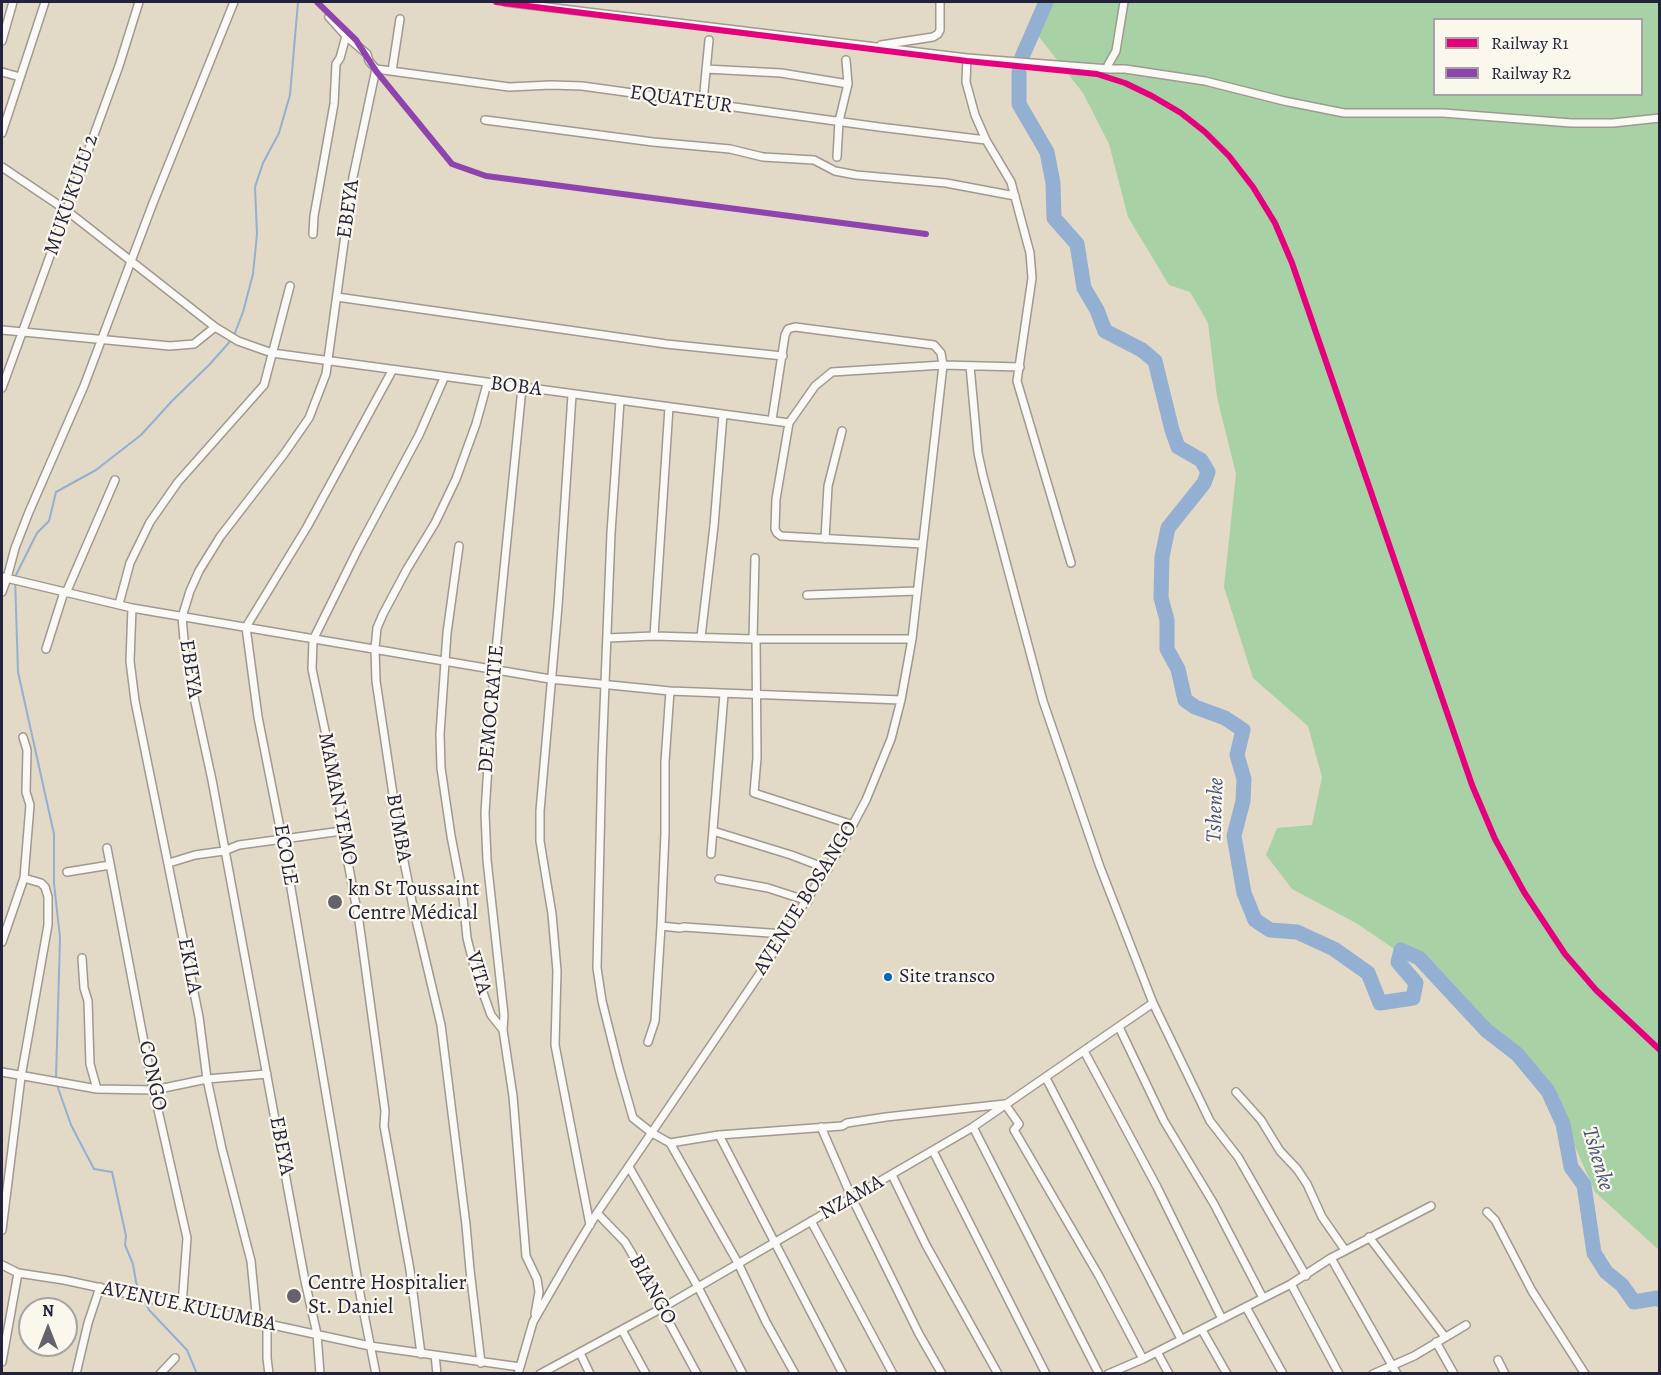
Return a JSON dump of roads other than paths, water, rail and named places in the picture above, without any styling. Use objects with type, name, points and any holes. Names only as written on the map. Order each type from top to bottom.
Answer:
[{"type":"street","points":[[2,41],[13,2]]},
{"type":"street","points":[[2,133],[45,2]]},
{"type":"street","name":"MUKUKULU 2","points":[[2,387],[119,66],[139,2]]},
{"type":"street","points":[[2,592],[4,578],[29,512],[103,339],[131,261],[234,2]]},
{"type":"street","points":[[505,2],[552,4],[967,58],[1125,69],[1205,81],[1344,113],[1443,112],[1570,123],[1613,123],[1659,118]]},
{"type":"street","points":[[869,46],[933,37],[938,34],[940,2]]},
{"type":"street","points":[[1109,69],[1108,65],[1116,51],[1124,2]]},
{"type":"street","points":[[329,17],[367,54],[369,61],[376,69]]},
{"type":"street","points":[[392,71],[400,19]]},
{"type":"street","points":[[313,234],[314,216],[334,104],[336,64],[346,36]]},
{"type":"street","points":[[703,102],[709,40]]},
{"type":"street","points":[[967,58],[966,82],[970,98],[986,140],[1011,182],[1030,253],[1032,278],[1017,381],[1071,563]]},
{"type":"street","points":[[837,157],[839,121],[848,84],[846,60]]},
{"type":"street","name":"EQUATEUR","points":[[376,69],[509,87],[582,86],[986,140]]},
{"type":"street","name":"EBEYA","points":[[320,1374],[317,1334],[305,1281],[212,780],[185,651],[182,617],[194,581],[220,537],[309,418],[322,384],[328,363],[353,177],[376,69]]},
{"type":"street","points":[[706,69],[781,73],[848,84]]},
{"type":"street","points":[[2,72],[20,77]]},
{"type":"street","points":[[485,120],[653,142],[730,149],[763,157],[814,160],[835,171],[856,175],[946,183],[1015,196]]},
{"type":"street","name":"BOBA","points":[[2,167],[66,210],[215,327],[238,341],[272,354],[789,423]]},
{"type":"street","points":[[119,604],[130,563],[150,522],[178,483],[264,385],[290,286]]},
{"type":"street","points":[[337,297],[666,344],[783,356]]},
{"type":"street","points":[[2,330],[153,346],[183,346],[194,344],[215,327]]},
{"type":"street","points":[[772,420],[785,335],[788,329],[795,327],[934,345],[939,348],[943,365]]},
{"type":"street","points":[[922,544],[781,536],[777,533],[775,529],[776,499],[789,423],[814,386],[832,372],[943,365],[1020,367]]},
{"type":"street","name":"AVENUE BOSANGO","points":[[519,1370],[533,1323],[597,1212],[767,963],[828,869],[866,800],[891,739],[912,639],[943,365]]},
{"type":"street","points":[[970,366],[978,453],[1043,701],[1100,867],[1153,1003],[1210,1121],[1238,1157],[1306,1275]]},
{"type":"street","points":[[246,627],[307,527],[392,371]]},
{"type":"street","name":"MAMAN YEMO","points":[[421,1354],[410,1270],[384,1126],[386,1111],[360,921],[342,831],[339,797],[313,680],[313,640],[358,549],[419,435],[444,378]]},
{"type":"street","name":"BUMBA","points":[[481,1363],[441,1025],[413,907],[400,840],[376,681],[375,648],[377,628],[383,614],[435,523],[456,480],[477,424],[488,384]]},
{"type":"street","name":"DEMOCRATIE","points":[[503,1030],[504,1015],[487,860],[485,813],[495,670],[522,388]]},
{"type":"street","points":[[572,395],[558,606],[540,811],[540,842],[552,914],[557,971],[555,1045],[590,1225]]},
{"type":"street","points":[[620,401],[611,533],[605,685],[598,873],[598,984],[618,1069],[633,1118],[670,1143],[738,1263],[766,1322],[795,1374]]},
{"type":"street","points":[[654,636],[669,407]]},
{"type":"street","points":[[701,637],[714,526],[723,414]]},
{"type":"street","points":[[825,539],[828,486],[842,431]]},
{"type":"street","points":[[46,649],[65,592],[115,480]]},
{"type":"street","name":"VITA","points":[[459,546],[450,603],[440,752],[467,938],[475,970],[491,1015],[503,1030],[513,1096],[526,1256],[537,1279],[539,1292],[533,1323]]},
{"type":"street","points":[[755,558],[757,758],[754,793],[853,825]]},
{"type":"street","points":[[4,578],[132,608],[550,679],[670,691],[901,700]]},
{"type":"street","points":[[807,595],[917,591]]},
{"type":"street","name":"EKILA","points":[[132,608],[130,661],[135,701],[199,1017],[207,1079],[222,1149],[250,1255],[257,1323]]},
{"type":"street","name":"ECOLE","points":[[246,627],[258,717],[282,839],[376,1374]]},
{"type":"street","points":[[607,638],[654,636],[755,639],[912,639]]},
{"type":"street","points":[[648,1042],[655,1022],[670,691]]},
{"type":"street","points":[[711,854],[724,694]]},
{"type":"street","points":[[2,942],[24,878],[30,805],[26,792],[27,750],[23,737]]},
{"type":"street","points":[[169,863],[195,855],[224,852],[239,845],[342,831]]},
{"type":"street","points":[[713,831],[828,869]]},
{"type":"street","name":"CONGO","points":[[107,848],[154,1090],[187,1238],[182,1305]]},
{"type":"street","points":[[67,872],[110,865]]},
{"type":"street","points":[[2,1230],[21,1077],[48,925],[48,897],[45,887],[41,883],[24,878]]},
{"type":"street","points":[[719,879],[768,888],[808,900]]},
{"type":"street","points":[[661,926],[784,934]]},
{"type":"street","points":[[82,958],[84,988],[88,1001],[90,1064],[96,1089]]},
{"type":"street","name":"NZAMA","points":[[541,1373],[662,1308],[973,1127],[1153,1003]]},
{"type":"street","points":[[1119,1027],[1164,1121],[1214,1204],[1263,1298]]},
{"type":"street","points":[[1084,1051],[1157,1187],[1222,1319]]},
{"type":"street","points":[[2,1072],[96,1089],[154,1090],[207,1079],[267,1074]]},
{"type":"street","points":[[1046,1078],[1181,1339]]},
{"type":"street","points":[[1236,1092],[1261,1120],[1280,1151],[1297,1169],[1307,1184],[1322,1217],[1345,1250]]},
{"type":"street","points":[[670,1143],[719,1135],[842,1126],[847,1123],[886,1117],[1005,1104],[1019,1124],[1014,1130],[1099,1276],[1143,1359]]},
{"type":"street","points":[[821,1127],[852,1198],[919,1334],[942,1374]]},
{"type":"street","points":[[973,1127],[1099,1374]]},
{"type":"street","points":[[719,1135],[843,1374]]},
{"type":"street","points":[[933,1151],[1046,1374]]},
{"type":"street","points":[[629,1167],[698,1287],[743,1374]]},
{"type":"street","points":[[892,1175],[926,1245],[998,1374]]},
{"type":"street","points":[[1110,1373],[1143,1359],[1292,1284],[1345,1250],[1431,1206]]},
{"type":"street","name":"BIANGO","points":[[597,1212],[625,1242],[697,1374]]},
{"type":"street","points":[[1488,1212],[1495,1220],[1532,1291],[1585,1374]]},
{"type":"street","points":[[811,1221],[893,1374]]},
{"type":"street","points":[[1369,1237],[1445,1337]]},
{"type":"street","points":[[1331,1258],[1397,1374]]},
{"type":"street","name":"AVENUE KULUMBA","points":[[2,1265],[18,1273],[100,1287],[370,1346],[519,1370]]},
{"type":"street","points":[[2,1362],[18,1273]]},
{"type":"street","points":[[1292,1284],[1339,1374]]},
{"type":"street","points":[[76,1374],[88,1323],[100,1287]]},
{"type":"street","points":[[1246,1307],[1283,1374]]},
{"type":"street","points":[[267,1325],[269,1374]]},
{"type":"street","points":[[1373,1374],[1413,1356],[1466,1325]]},
{"type":"street","points":[[621,1330],[646,1374]]},
{"type":"street","points":[[1202,1330],[1227,1374]]},
{"type":"street","points":[[1436,1342],[1454,1374]]},
{"type":"street","points":[[1157,1352],[1168,1374]]},
{"type":"street","points":[[580,1353],[590,1374]]},
{"type":"street","points":[[435,1355],[437,1374]]},
{"type":"street","points":[[160,1374],[175,1358]]},
{"type":"street","points":[[1498,1360],[1505,1374]]},
{"type":"waterway","points":[[56,1079],[60,938],[54,883],[54,834],[18,672],[15,577],[37,533],[49,521],[56,492],[96,470],[141,435],[233,338],[253,274],[257,234],[255,187],[263,163],[279,133],[290,95],[298,2]]},
{"type":"waterway","name":"Tshenke","points":[[1022,57],[1046,2]]},
{"type":"waterway","name":"Tshenke","points":[[1019,72],[1019,104],[1047,152],[1053,183],[1054,218],[1077,244],[1084,288],[1097,310],[1105,331],[1142,350],[1155,361],[1178,447],[1201,460],[1208,472],[1204,483],[1168,528],[1162,557],[1161,598],[1167,620],[1167,649],[1178,669],[1185,700],[1195,707],[1225,718],[1243,730],[1237,755],[1244,779],[1243,801],[1234,836],[1244,893],[1255,920],[1270,930],[1297,932],[1334,949],[1368,973],[1380,1003],[1413,998],[1416,983],[1398,962],[1401,950],[1419,958],[1486,1030],[1517,1054],[1548,1091],[1563,1124],[1571,1167],[1584,1185],[1594,1253],[1606,1272],[1622,1285],[1634,1302],[1657,1298],[1660,1300]]},
{"type":"waterway","points":[[57,1085],[71,1125],[94,1169],[112,1172],[126,1236],[125,1245],[141,1294]]},
{"type":"waterway","points":[[144,1299],[149,1310],[187,1350],[197,1374]]},
{"type":"railway","points":[[317,2],[356,40],[376,71],[452,164],[486,176],[926,234]]},
{"type":"rail line","name":"R2","points":[[317,2],[356,40],[376,71],[452,164],[486,176],[926,234]]},
{"type":"rail line","name":"R1","points":[[496,2],[967,61],[1097,74],[1125,83],[1152,96],[1181,113],[1205,132],[1229,156],[1253,187],[1275,223],[1292,263],[1472,785],[1495,839],[1524,892],[1565,954],[1596,990],[1660,1050]]},
{"type":"place","name":"kn St Toussaint Centre Médical","points":[[335,902]]},
{"type":"place","name":"Site transco","points":[[888,977]]},
{"type":"place","name":"Centre Hospitalier St. Daniel","points":[[294,1296]]}]
